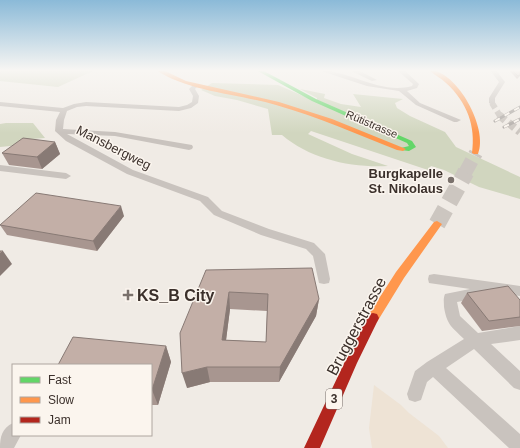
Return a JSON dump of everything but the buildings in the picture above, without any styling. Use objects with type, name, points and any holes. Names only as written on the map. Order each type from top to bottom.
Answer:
[{"type":"street","points":[[0,104],[64,110],[76,105],[86,104],[184,108],[192,106],[195,103],[196,96],[193,91]]},
{"type":"street","name":"Rütistrasse","points":[[224,91],[308,112],[354,129],[400,149],[409,149],[413,147],[410,142],[378,130],[296,91]]},
{"type":"street","points":[[402,91],[418,104],[457,120]]},
{"type":"street","points":[[455,91],[465,103],[473,117],[478,132],[479,144],[476,153]]},
{"type":"street","points":[[492,100],[497,91]]},
{"type":"street","name":"Mansbergweg","points":[[59,132],[60,120],[64,110]]},
{"type":"street","name":"Mansbergweg","points":[[59,132],[115,134],[189,147]]},
{"type":"street","name":"Mansbergweg","points":[[59,132],[130,172],[204,199],[218,213],[240,223],[310,246],[319,254],[324,279]]},
{"type":"street","points":[[0,168],[66,176]]},
{"type":"street","name":"Bruggerstrasse","points":[[312,448],[356,350],[403,270],[437,224]]},
{"type":"street","points":[[434,279],[499,290],[520,291]]},
{"type":"street","points":[[499,290],[450,298],[453,319],[520,382]]},
{"type":"street","points":[[415,394],[422,377],[433,367],[475,340],[520,333]]},
{"type":"street","points":[[433,367],[520,446]]},
{"type":"street","points":[[4,448],[12,434]]},
{"type":"green space","points":[[203,91],[292,91],[317,102],[317,98],[304,91],[310,91],[325,94],[324,98],[341,104],[361,107],[353,94],[403,99],[395,103],[397,108],[410,116],[445,132],[456,147],[520,177],[520,199],[479,187],[444,170],[431,166],[428,170],[311,131],[308,134],[352,154],[388,166],[346,163],[318,156],[293,143],[282,135],[272,135],[268,109],[237,100],[215,96]]},
{"type":"green space","points":[[33,123],[45,138],[32,139],[21,145],[0,147],[0,124]]},
{"type":"shaded area","points":[[374,385],[439,436],[448,448],[372,448],[369,428]]},
{"type":"tunnel","points":[[492,103],[500,116]]},
{"type":"tunnel","points":[[500,116],[520,132]]},
{"type":"tunnel","points":[[465,173],[476,153]]},
{"type":"tunnel","points":[[437,224],[466,172]]},
{"type":"railway","points":[[495,121],[520,107]]},
{"type":"railway","points":[[504,127],[520,119]]},
{"type":"traffic: fast","points":[[297,91],[314,100],[410,142],[413,147],[403,149]]},
{"type":"traffic: slow","points":[[223,91],[277,103],[330,120],[399,149],[403,149]]},
{"type":"traffic: slow","points":[[457,91],[467,104],[475,123],[477,133],[476,153]]},
{"type":"traffic: slow","points":[[373,318],[400,275],[437,224]]},
{"type":"traffic: jam","points":[[312,448],[352,359],[373,318]]},
{"type":"place","name":"Burgkapelle St. Nikolaus","points":[[451,180]]},
{"type":"place","name":"KS_B City","points":[[128,295]]}]
